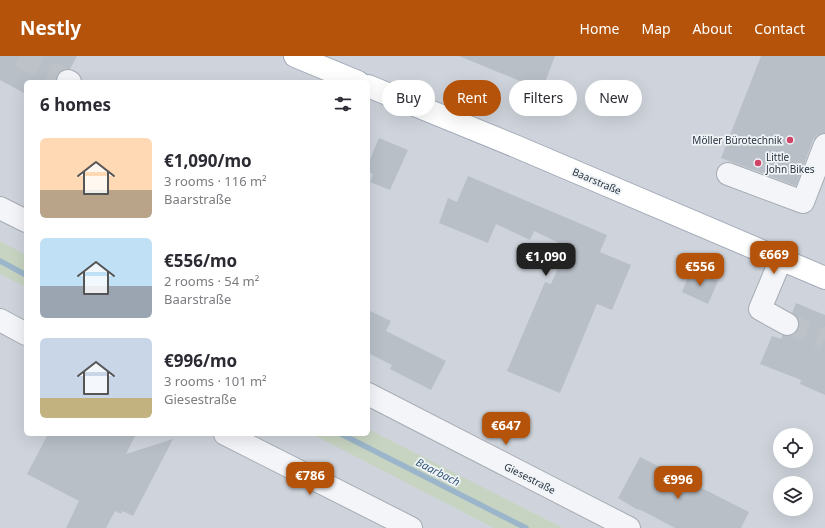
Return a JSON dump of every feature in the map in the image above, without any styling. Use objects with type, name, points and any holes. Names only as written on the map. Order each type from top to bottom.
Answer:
[{"type":"main road","points":[[295,56],[353,80]]},
{"type":"main road","name":"Baarstraße","points":[[370,87],[825,278]]},
{"type":"street","points":[[728,174],[803,202],[825,145]]},
{"type":"street","points":[[0,208],[24,220]]},
{"type":"street","points":[[782,260],[760,310],[787,324]]},
{"type":"street","points":[[0,320],[24,333]]},
{"type":"street","name":"Giesestraße","points":[[370,395],[629,528]]},
{"type":"street","points":[[229,436],[411,528]]},
{"type":"shaded area","points":[[0,56],[825,56],[825,528],[0,528]]},
{"type":"green space","points":[[0,241],[24,254],[24,286],[0,274]]},
{"type":"green space","points":[[370,430],[563,528],[494,528],[316,436],[370,436]]},
{"type":"building","points":[[0,56],[77,56],[70,69],[61,70],[57,75],[56,80],[24,80],[24,93],[0,80]]},
{"type":"building","points":[[459,56],[555,56],[546,80],[518,80]]},
{"type":"building","points":[[761,56],[825,56],[825,133],[817,135],[813,140],[796,186],[721,158]]},
{"type":"building","points":[[379,138],[408,150],[390,190],[370,182],[373,174],[370,173],[370,159]]},
{"type":"building","points":[[468,176],[607,235],[600,252],[631,265],[612,310],[597,304],[560,393],[507,371],[545,282],[551,284],[565,252],[556,248],[559,243],[534,231],[530,240],[496,224],[488,243],[439,223],[448,198],[457,202]]},
{"type":"building","points":[[691,270],[718,281],[708,304],[682,292]]},
{"type":"building","points":[[796,303],[825,315],[825,395],[800,384],[801,380],[760,364],[772,336],[781,339],[783,335],[793,335],[798,330],[798,318],[792,313]]},
{"type":"building","points":[[370,311],[391,321],[386,331],[446,361],[431,390],[390,369],[392,365],[370,354]]},
{"type":"building","points":[[47,436],[135,436],[126,454],[173,439],[133,516],[122,511],[121,514],[115,511],[106,528],[66,528],[79,501],[27,474]]},
{"type":"building","points":[[640,457],[749,512],[741,528],[675,528],[643,511],[636,509],[618,498]]},
{"type":"waterway","name":"Baarbach","points":[[0,261],[24,274]]},
{"type":"waterway","name":"Baarbach","points":[[345,436],[526,528]]},
{"type":"tunnel","points":[[20,56],[66,80]]},
{"type":"tunnel","points":[[787,324],[825,339]]},
{"type":"place","name":"Möller Bürotechnik","points":[[790,140]]},
{"type":"place","name":"Little John Bikes","points":[[758,163]]}]
